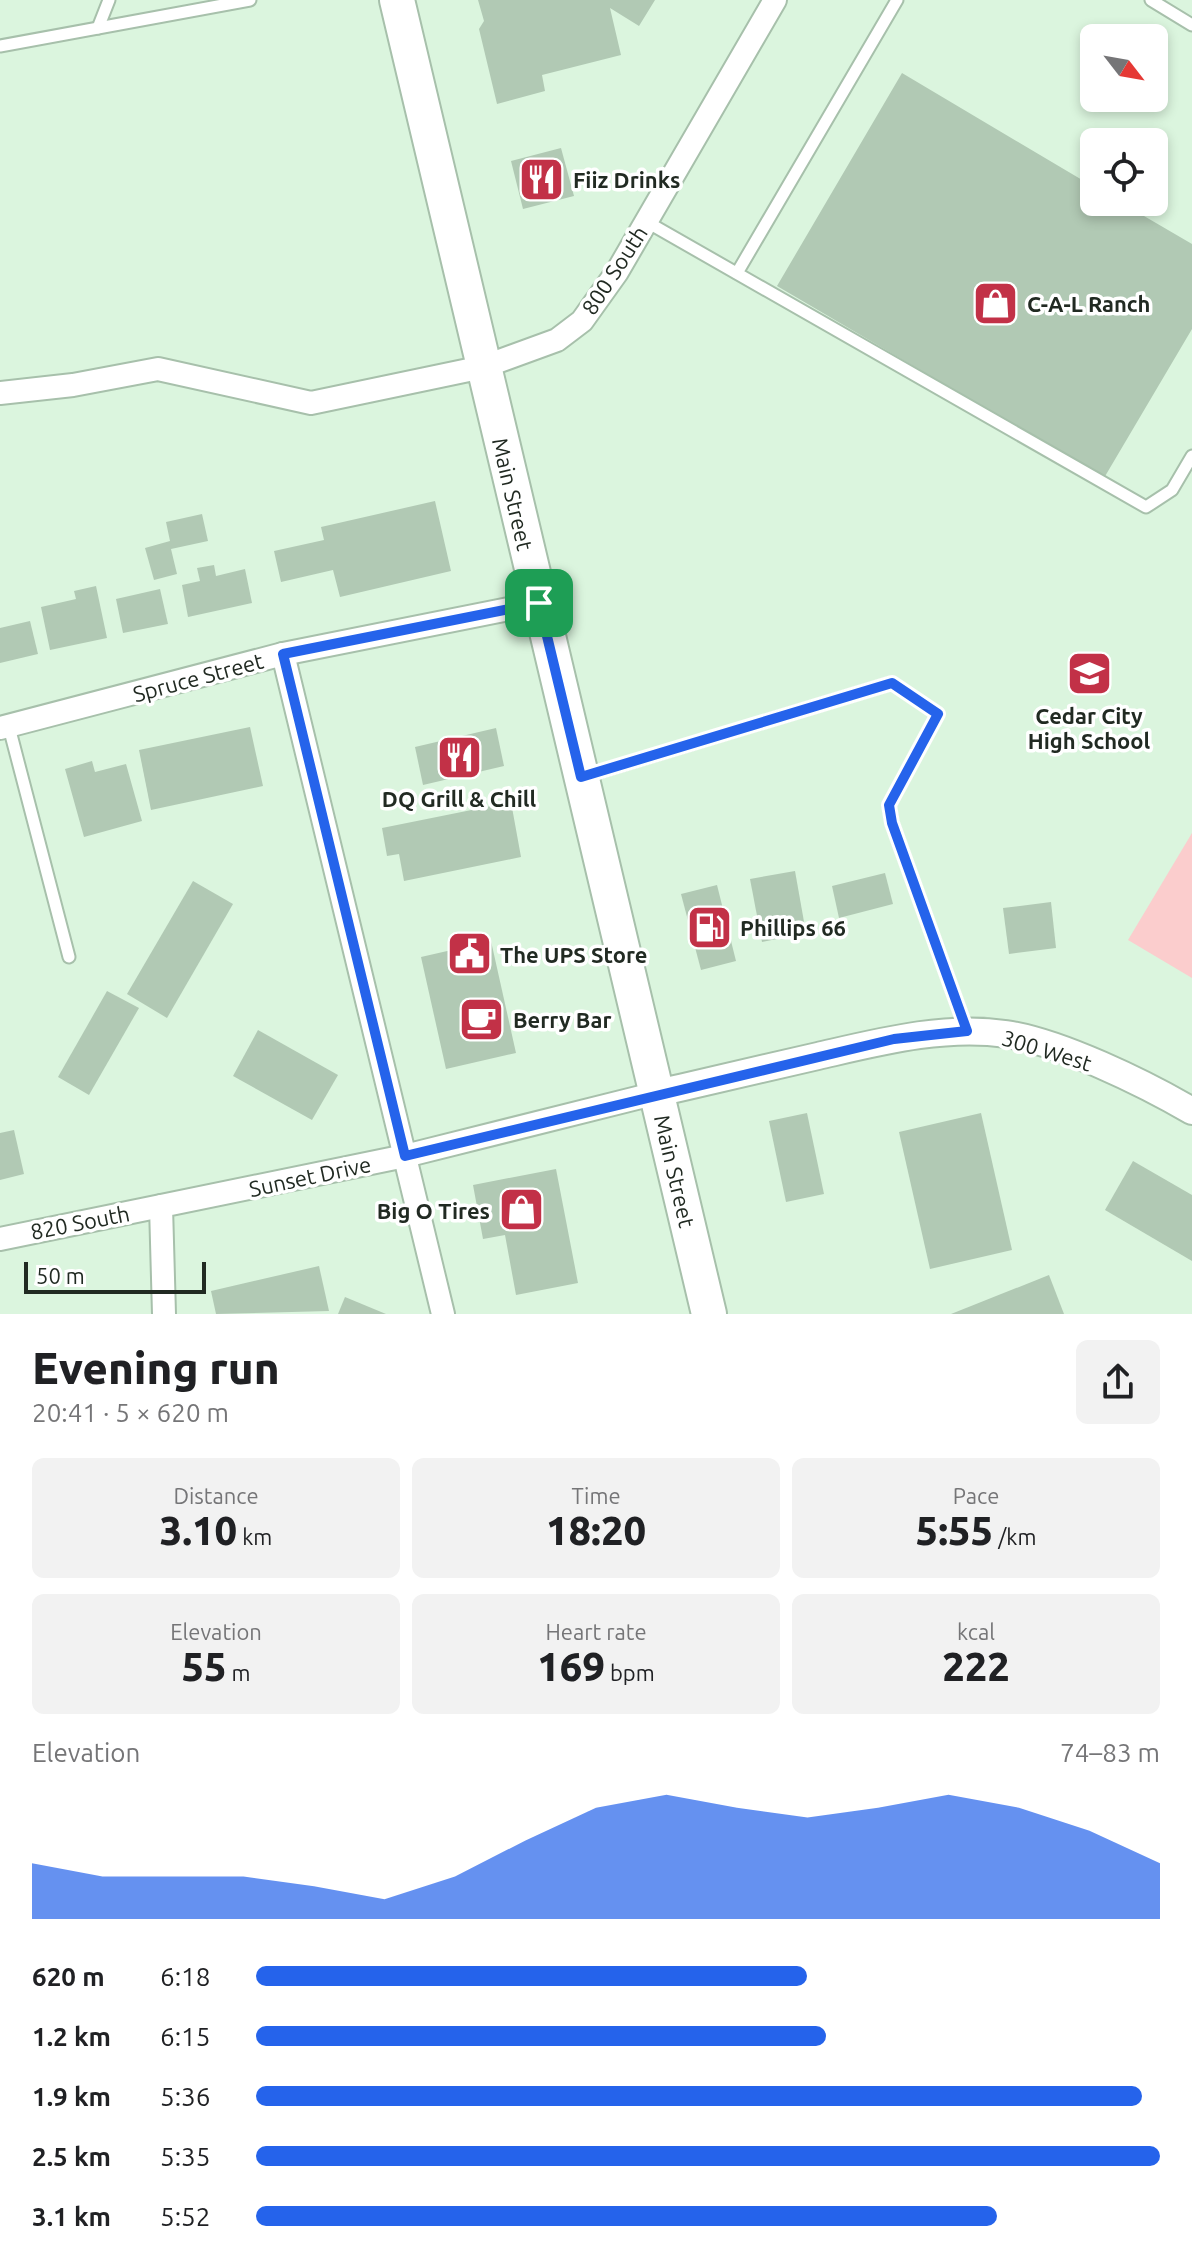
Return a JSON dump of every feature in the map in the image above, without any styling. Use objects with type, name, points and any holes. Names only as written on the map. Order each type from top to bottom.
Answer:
[{"type":"main road","name":"Main Street","points":[[397,0],[709,1314]]},
{"type":"street","name":"800 South","points":[[0,393],[73,385],[158,369],[311,403],[483,367],[557,340],[582,321],[617,272],[775,0]]},
{"type":"street","name":"Spruce Street","points":[[4,727],[283,654],[539,603]]},
{"type":"street","points":[[283,654],[443,1314]]},
{"type":"street","name":"300 West","points":[[657,1093],[894,1039],[967,1031],[1008,1034],[1068,1054],[1144,1083],[1192,1111]]},
{"type":"street","name":"Sunset Drive","points":[[161,1206],[405,1156],[657,1093]]},
{"type":"street","points":[[161,1206],[164,1314]]},
{"type":"street","name":"820 South","points":[[0,1239],[161,1206]]},
{"type":"lane","points":[[98,28],[109,0]]},
{"type":"lane","points":[[0,46],[250,0]]},
{"type":"lane","points":[[737,273],[897,0]]},
{"type":"lane","points":[[1151,0],[1192,25]]},
{"type":"lane","points":[[647,222],[1146,507],[1172,490],[1192,456]]},
{"type":"lane","points":[[581,777],[892,683],[938,714],[889,805],[892,823],[967,1031]]},
{"type":"lane","points":[[4,727],[69,957]]},
{"type":"shaded area","points":[[1192,833],[1192,978],[1128,940]]},
{"type":"building","points":[[478,0],[655,0],[639,26],[610,8],[621,55],[542,75],[545,91],[497,104],[479,29],[484,21]]},
{"type":"building","points":[[902,73],[1080,179],[1080,216],[1144,216],[1192,244],[1192,329],[1104,478],[777,286]]},
{"type":"building","name":"Fiiz Drinks","points":[[561,148],[574,196],[523,209],[511,161]]},
{"type":"building","points":[[435,501],[451,571],[340,597],[333,570],[281,582],[274,551],[324,540],[321,527]]},
{"type":"building","points":[[202,514],[208,541],[171,549],[177,574],[154,580],[145,548],[170,541],[166,522]]},
{"type":"building","points":[[214,565],[216,576],[245,569],[252,603],[188,617],[182,585],[200,581],[197,568]]},
{"type":"building","points":[[96,586],[107,638],[50,650],[41,607],[76,599],[74,591]]},
{"type":"building","points":[[160,589],[168,624],[123,633],[116,599]]},
{"type":"building","points":[[30,621],[38,654],[0,663],[0,628]]},
{"type":"building","points":[[250,727],[263,786],[151,810],[139,750]]},
{"type":"building","name":"DQ Grill & Chill","points":[[496,728],[504,766],[423,785],[415,747]]},
{"type":"building","points":[[92,761],[95,772],[126,764],[142,821],[84,837],[65,769]]},
{"type":"building","points":[[511,802],[521,857],[404,881],[399,854],[387,856],[382,828]]},
{"type":"building","points":[[795,871],[806,933],[762,942],[750,879]]},
{"type":"building","name":"Phillips 66","points":[[885,873],[893,904],[839,918],[832,886]]},
{"type":"building","points":[[193,881],[233,904],[167,1018],[127,994]]},
{"type":"building","name":"Phillips 66","points":[[717,885],[736,961],[701,970],[681,894]]},
{"type":"building","points":[[1051,902],[1056,948],[1009,954],[1003,908]]},
{"type":"building","points":[[491,941],[516,1053],[446,1069],[421,957]]},
{"type":"building","points":[[107,991],[139,1008],[89,1095],[58,1077]]},
{"type":"building","points":[[258,1030],[338,1075],[312,1120],[233,1076]]},
{"type":"building","points":[[807,1113],[824,1194],[786,1202],[769,1121]]},
{"type":"building","points":[[981,1113],[1012,1250],[930,1269],[899,1132]]},
{"type":"building","points":[[14,1130],[24,1174],[0,1180],[0,1133]]},
{"type":"building","points":[[1133,1161],[1192,1195],[1192,1261],[1105,1210]]},
{"type":"building","name":"Big O Tires","points":[[556,1169],[578,1283],[516,1295],[505,1235],[483,1239],[473,1185]]},
{"type":"building","points":[[319,1266],[329,1311],[216,1314],[211,1291]]},
{"type":"building","points":[[1049,1275],[1064,1314],[951,1314]]},
{"type":"building","points":[[345,1297],[386,1314],[338,1314]]},
{"type":"place","name":"Fiiz Drinks","points":[[542,179]]},
{"type":"place","name":"C-A-L Ranch","points":[[996,303]]},
{"type":"place","name":"Cedar City High School","points":[[1089,674]]},
{"type":"place","name":"DQ Grill & Chill","points":[[459,757]]},
{"type":"place","name":"Phillips 66","points":[[709,927]]},
{"type":"place","name":"The UPS Store","points":[[469,954]]},
{"type":"place","name":"Berry Bar","points":[[482,1019]]},
{"type":"place","name":"Big O Tires","points":[[521,1210]]},
{"type":"route","points":[[539,603],[581,777],[892,683],[938,714],[889,805],[892,823],[967,1031],[894,1039],[657,1093],[405,1156],[283,654],[539,603]]}]
